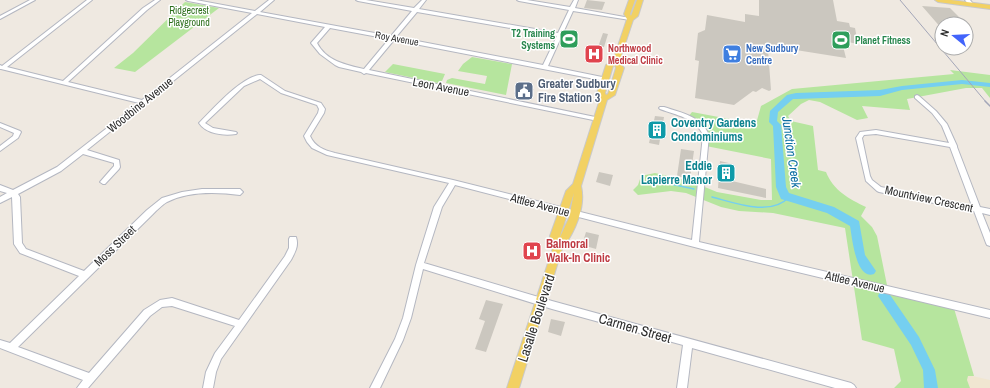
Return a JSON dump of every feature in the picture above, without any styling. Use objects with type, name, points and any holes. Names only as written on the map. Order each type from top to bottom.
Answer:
[{"type":"main road","name":"Lasalle Boulevard","points":[[630,19],[627,14],[632,0]]},
{"type":"main road","name":"Lasalle Boulevard","points":[[513,388],[558,248],[566,239],[574,214],[580,194],[578,186],[604,99],[601,93],[610,65],[616,62],[630,19],[635,16],[640,0]]},
{"type":"main road","points":[[938,0],[970,2],[990,7]]},
{"type":"main road","name":"Lasalle Boulevard","points":[[604,99],[611,95],[620,68],[616,62]]},
{"type":"main road","name":"Lasalle Boulevard","points":[[558,248],[555,236],[570,191],[578,186]]},
{"type":"street","points":[[0,18],[33,0]]},
{"type":"street","points":[[1,68],[90,0]]},
{"type":"street","points":[[64,83],[145,9],[158,0]]},
{"type":"street","name":"Roy Avenue","points":[[188,0],[606,79]]},
{"type":"street","name":"Woodbine Avenue","points":[[0,200],[59,169],[272,0]]},
{"type":"street","points":[[358,0],[560,35]]},
{"type":"street","points":[[364,72],[424,0]]},
{"type":"street","points":[[519,0],[630,19]]},
{"type":"street","points":[[545,67],[576,0]]},
{"type":"street","name":"Leon Avenue","points":[[329,26],[314,43],[316,47],[333,62],[364,72],[598,119]]},
{"type":"street","points":[[1,68],[143,102]]},
{"type":"street","name":"Attlee Avenue","points":[[234,133],[205,127],[202,123],[242,85],[253,78],[261,77],[283,92],[319,104],[322,109],[321,115],[311,127],[307,136],[309,144],[334,155],[453,182],[564,212],[990,314]]},
{"type":"street","points":[[917,97],[940,117],[948,131],[990,243]]},
{"type":"street","points":[[662,108],[693,120],[702,128],[706,135],[695,244]]},
{"type":"street","points":[[0,125],[18,132],[16,137],[0,149]]},
{"type":"street","name":"Mountview Crescent","points":[[954,146],[876,132],[862,133],[859,138],[867,176],[869,181],[879,189],[990,212]]},
{"type":"street","points":[[82,151],[117,162],[117,167],[103,182]]},
{"type":"street","points":[[375,388],[399,340],[407,318],[420,265],[438,207],[453,182]]},
{"type":"street","points":[[0,188],[13,193],[16,197],[18,244],[23,251],[86,275]]},
{"type":"street","name":"Moss Street","points":[[11,348],[164,201],[184,194],[224,190],[240,192]]},
{"type":"street","points":[[208,388],[218,356],[288,258],[293,248],[294,239]]},
{"type":"street","name":"Carmen Street","points":[[420,265],[541,302],[851,388]]},
{"type":"street","points":[[82,388],[147,313],[160,304],[172,302],[241,324]]},
{"type":"street","points":[[682,388],[688,343]]},
{"type":"street","points":[[0,344],[91,378]]},
{"type":"shaded area","points":[[968,375],[990,380],[990,388],[970,388],[967,380]]},
{"type":"green space","name":"Ridgecrest Playground","points":[[185,2],[219,8],[135,72],[114,68],[133,53]]},
{"type":"green space","points":[[472,57],[512,64],[506,95],[446,83],[447,80],[452,78],[485,84],[487,76],[458,71],[463,64]]},
{"type":"green space","points":[[393,64],[445,74],[442,81],[438,83],[385,72]]},
{"type":"green space","points":[[950,70],[990,75],[990,98],[982,88],[966,88],[907,99],[910,110],[862,106],[868,118],[857,120],[820,102],[809,100],[801,104],[788,116],[791,121],[813,126],[818,170],[826,172],[833,184],[842,193],[866,207],[861,216],[872,227],[877,236],[888,290],[953,305],[974,376],[968,376],[967,380],[970,388],[894,388],[901,381],[894,349],[862,340],[845,228],[773,213],[739,211],[721,207],[686,193],[671,191],[638,195],[633,190],[638,185],[641,176],[655,173],[690,181],[717,192],[761,200],[772,200],[771,159],[706,146],[707,135],[688,117],[692,112],[756,124],[761,106],[792,89],[954,74]]},
{"type":"building","points":[[587,0],[605,2],[602,10],[584,8]]},
{"type":"building","name":"New Sudbury Centre","points":[[759,0],[833,0],[837,21],[849,23],[850,27],[855,28],[858,44],[848,42],[849,47],[843,46],[846,58],[777,47],[768,50],[771,90],[769,91],[762,88],[756,92],[753,91],[734,105],[695,98],[699,61],[695,60],[698,33],[705,30],[707,15],[745,22],[745,14],[759,16]]},
{"type":"building","points":[[922,6],[950,8],[958,16],[934,16],[934,20]]},
{"type":"building","points":[[603,33],[608,34],[604,47],[598,47]]},
{"type":"building","name":"Greater Sudbury Fire Station 3","points":[[518,86],[534,89],[530,97],[514,94]]},
{"type":"building","name":"Coventry Gardens Condominiums","points":[[655,116],[664,117],[659,145],[649,143]]},
{"type":"building","points":[[681,149],[694,151],[690,179],[677,176]]},
{"type":"building","name":"Eddie Lapierre Manor","points":[[720,161],[733,164],[732,181],[766,189],[766,198],[718,188]]},
{"type":"building","points":[[599,172],[613,175],[610,186],[596,182]]},
{"type":"building","points":[[586,232],[599,235],[596,249],[582,245]]},
{"type":"building","points":[[486,300],[503,304],[486,352],[475,349],[485,321],[479,319]]},
{"type":"building","points":[[551,319],[565,322],[561,336],[548,332]]},
{"type":"waterway","name":"Junction Creek","points":[[870,271],[860,256],[855,224],[848,218],[831,210],[785,196],[781,187],[777,125],[773,122],[774,111],[790,97],[796,96],[880,93],[902,88],[962,82],[990,85]]},
{"type":"waterway","points":[[649,184],[666,183],[694,189]]},
{"type":"waterway","points":[[712,197],[752,207],[773,206],[781,203],[789,197]]},
{"type":"waterway","name":"Junction Creek","points":[[884,296],[915,341],[929,370],[931,388]]},
{"type":"railway","points":[[900,0],[986,102]]},
{"type":"railway","points":[[986,102],[990,106]]},
{"type":"place","name":"T2 Training Systems","points":[[569,39]]},
{"type":"place","name":"Planet Fitness","points":[[841,40]]},
{"type":"place","name":"Northwood Medical Clinic","points":[[594,54]]},
{"type":"place","name":"New Sudbury Centre","points":[[732,54]]},
{"type":"place","name":"Greater Sudbury Fire Station 3","points":[[524,91]]},
{"type":"place","name":"Coventry Gardens Condominiums","points":[[657,130]]},
{"type":"place","name":"Eddie Lapierre Manor","points":[[726,173]]},
{"type":"place","name":"Balmoral Walk-In Clinic","points":[[532,251]]}]
